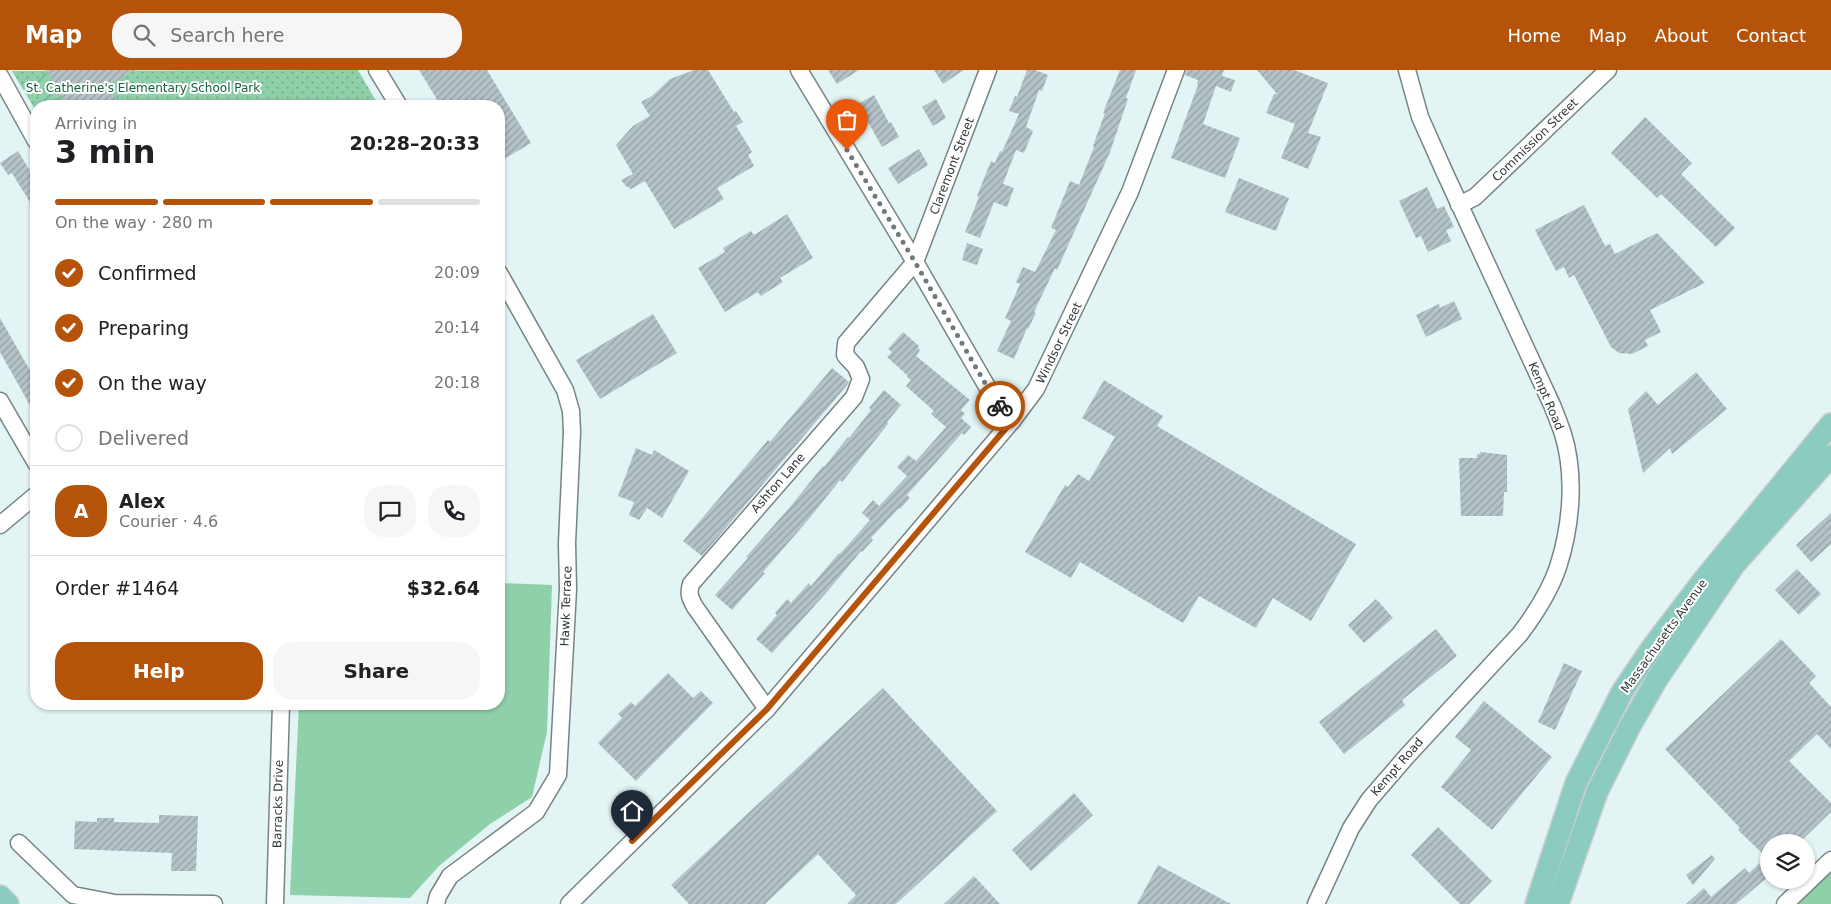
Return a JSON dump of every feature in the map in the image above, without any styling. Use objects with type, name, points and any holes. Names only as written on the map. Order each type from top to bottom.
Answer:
[{"type":"main road","name":"Massachusetts Avenue","points":[[1536,904],[1576,783],[1622,692],[1651,649],[1702,582],[1831,424]]},
{"type":"main road","name":"Massachusetts Avenue","points":[[1558,904],[1596,792],[1656,679],[1734,565],[1831,456]]},
{"type":"main road","points":[[0,896],[8,904]]},
{"type":"street","points":[[377,70],[395,100]]},
{"type":"street","points":[[799,70],[915,262],[993,397],[1012,421]]},
{"type":"street","name":"Claremont Street","points":[[915,262],[988,70]]},
{"type":"street","name":"Windsor Street","points":[[569,904],[767,709],[1012,421],[1036,389],[1122,209],[1176,70]]},
{"type":"street","name":"Kempt Road","points":[[1316,904],[1351,828],[1369,800],[1520,634],[1532,618],[1558,569],[1566,538],[1570,500],[1570,474],[1563,436],[1552,406],[1420,117],[1407,70]]},
{"type":"street","name":"Commission Street","points":[[1459,205],[1475,197],[1608,70]]},
{"type":"street","points":[[0,76],[30,130]]},
{"type":"street","name":"Ashton Lane","points":[[767,709],[695,607],[690,598],[691,584],[854,397],[861,379],[856,367],[845,355],[846,343],[915,262]]},
{"type":"street","name":"Hawk Terrace","points":[[436,904],[438,896],[450,876],[536,812],[558,774],[568,589],[567,543],[572,432],[570,411],[565,390],[505,284]]},
{"type":"street","points":[[0,401],[30,453]]},
{"type":"street","points":[[0,525],[30,500]]},
{"type":"street","name":"Barracks Drive","points":[[275,904],[281,710]]},
{"type":"street","points":[[19,843],[74,894],[114,902],[214,904]]},
{"type":"street","points":[[1785,904],[1831,860]]},
{"type":"green space","name":"St. Catherine's Elementary School Park","points":[[358,70],[376,100],[30,101],[12,71]]},
{"type":"green space","points":[[48,72],[64,100],[40,100],[30,83]]},
{"type":"green space","points":[[505,583],[552,585],[547,732],[532,797],[490,824],[439,866],[410,898],[290,895],[299,710],[505,710]]},
{"type":"green space","points":[[1831,871],[1831,904],[1797,904],[1812,889],[1815,889],[1815,887]]},
{"type":"building","points":[[46,70],[135,70],[108,86],[116,100],[64,100]]},
{"type":"building","points":[[419,70],[487,70],[531,143],[505,158],[505,100],[437,100]]},
{"type":"building","points":[[694,70],[708,70],[734,112],[736,111],[743,122],[736,126],[752,152],[748,155],[754,166],[717,188],[724,199],[674,229],[645,181],[631,189],[621,180],[633,174],[616,145],[633,126],[650,116],[641,102],[652,96],[670,79]]},
{"type":"building","points":[[828,70],[859,70],[837,84]]},
{"type":"building","points":[[934,70],[964,70],[943,84]]},
{"type":"building","points":[[1027,70],[1035,70],[1048,75],[1042,91],[1039,90],[1026,127],[1033,131],[1024,153],[1016,150],[1003,184],[1014,188],[1007,207],[994,202],[980,238],[965,232],[991,161],[995,163],[1000,151],[1002,152],[1019,114],[1009,111],[1015,96],[1017,97]]},
{"type":"building","points":[[1120,70],[1136,70],[1110,152],[1057,270],[1055,268],[1034,312],[1036,313],[1027,328],[1014,359],[997,351],[1011,321],[1005,318],[1020,284],[1016,282],[1023,267],[1035,272],[1056,230],[1051,228],[1070,181],[1079,185],[1094,147],[1105,113],[1103,113]]},
{"type":"building","points":[[1186,70],[1224,70],[1222,76],[1235,80],[1231,92],[1216,86],[1203,124],[1240,138],[1225,178],[1171,158],[1198,85],[1198,80],[1185,75]]},
{"type":"building","points":[[1257,70],[1294,70],[1328,83],[1308,133],[1321,137],[1308,169],[1281,158],[1295,124],[1266,113],[1274,94],[1277,94]]},
{"type":"building","points":[[874,95],[899,137],[882,147],[858,104]]},
{"type":"building","points":[[936,99],[946,118],[933,126],[922,107]]},
{"type":"building","points":[[1645,117],[1692,163],[1681,174],[1735,228],[1716,247],[1661,194],[1657,198],[1611,153]]},
{"type":"building","points":[[919,149],[928,165],[898,184],[888,168]]},
{"type":"building","points":[[18,151],[30,171],[30,202],[12,173],[8,175],[0,163]]},
{"type":"building","points":[[1239,178],[1289,198],[1276,231],[1225,212]]},
{"type":"building","points":[[1427,187],[1437,209],[1444,206],[1454,227],[1446,230],[1451,241],[1428,252],[1421,236],[1416,238],[1399,201]]},
{"type":"building","points":[[1584,205],[1605,246],[1610,244],[1615,254],[1657,233],[1705,283],[1650,310],[1661,332],[1645,340],[1648,346],[1632,354],[1619,353],[1611,347],[1574,275],[1569,278],[1564,267],[1556,271],[1535,230]]},
{"type":"building","points":[[787,214],[813,258],[780,278],[783,282],[761,296],[758,292],[725,312],[698,268],[725,252],[723,248],[751,231],[754,235]]},
{"type":"building","points":[[967,243],[983,249],[977,265],[962,260]]},
{"type":"building","points":[[1454,301],[1462,319],[1426,337],[1416,315],[1439,304],[1440,308]]},
{"type":"building","points":[[653,314],[677,353],[600,399],[576,360]]},
{"type":"building","points":[[0,318],[30,370],[30,405],[0,352]]},
{"type":"building","points":[[903,332],[919,346],[920,350],[916,356],[970,400],[961,410],[965,414],[961,418],[971,427],[964,435],[962,433],[907,495],[910,498],[871,538],[873,540],[861,551],[772,653],[756,639],[777,615],[775,613],[787,599],[791,603],[809,583],[811,586],[870,520],[862,513],[873,500],[879,506],[907,476],[897,467],[908,455],[916,461],[946,427],[931,414],[934,411],[906,386],[911,380],[887,357],[892,352],[888,349]]},
{"type":"building","points":[[832,368],[849,382],[848,384],[702,556],[683,541],[768,440],[770,442]]},
{"type":"building","points":[[1696,372],[1727,409],[1672,454],[1670,448],[1643,473],[1628,409],[1646,391],[1658,405]]},
{"type":"building","points":[[1104,380],[1163,416],[1157,426],[1356,544],[1311,621],[1273,598],[1256,628],[1199,596],[1183,623],[1080,562],[1071,578],[1025,552],[1065,485],[1068,487],[1078,474],[1089,481],[1115,437],[1082,418]]},
{"type":"building","points":[[884,390],[901,405],[887,422],[888,424],[842,482],[840,480],[763,572],[765,573],[732,610],[715,595],[748,558],[746,557],[823,466],[849,438],[871,410],[869,408]]},
{"type":"building","points":[[636,448],[652,455],[654,450],[689,471],[662,518],[647,508],[639,520],[629,515],[634,502],[618,496]]},
{"type":"building","points":[[1480,452],[1507,455],[1507,492],[1504,492],[1503,516],[1461,516],[1459,458],[1477,458],[1477,454],[1480,454]]},
{"type":"building","points":[[1831,513],[1831,544],[1811,562],[1796,545]]},
{"type":"building","points":[[1797,569],[1821,594],[1799,615],[1775,590]]},
{"type":"building","points":[[1376,599],[1393,618],[1364,643],[1348,625]]},
{"type":"building","points":[[1436,629],[1457,656],[1402,700],[1405,705],[1344,754],[1319,722]]},
{"type":"building","points":[[1781,639],[1816,676],[1809,683],[1831,707],[1831,749],[1817,734],[1789,761],[1831,803],[1831,812],[1808,834],[1760,834],[1760,851],[1738,830],[1740,828],[1665,749]]},
{"type":"building","points":[[1564,663],[1582,671],[1555,730],[1538,722]]},
{"type":"building","points":[[668,673],[693,698],[701,691],[713,703],[636,781],[598,743],[622,718],[618,714],[631,702],[635,706]]},
{"type":"building","points":[[883,688],[997,811],[896,904],[847,904],[856,895],[818,854],[765,904],[689,904],[671,885]]},
{"type":"building","points":[[1484,701],[1552,757],[1492,830],[1441,787],[1471,750],[1455,737]]},
{"type":"building","points":[[1074,793],[1093,815],[1031,871],[1012,850]]},
{"type":"building","points":[[159,815],[198,816],[196,871],[171,871],[172,853],[74,849],[75,821],[97,822],[97,818],[114,818],[114,822],[159,823]]},
{"type":"building","points":[[1438,827],[1492,881],[1469,904],[1460,904],[1411,855]]},
{"type":"building","points":[[1712,855],[1715,859],[1693,885],[1686,875]]},
{"type":"building","points":[[1760,863],[1760,884],[1736,904],[1686,904],[1704,888],[1711,897],[1745,868],[1749,873]]},
{"type":"building","points":[[1158,865],[1231,904],[1137,904]]},
{"type":"building","points":[[974,876],[1000,904],[944,904]]},
{"type":"way so far","points":[[847,150],[1000,406]]},
{"type":"route","points":[[632,841],[767,709],[1012,421],[1000,406]]}]
